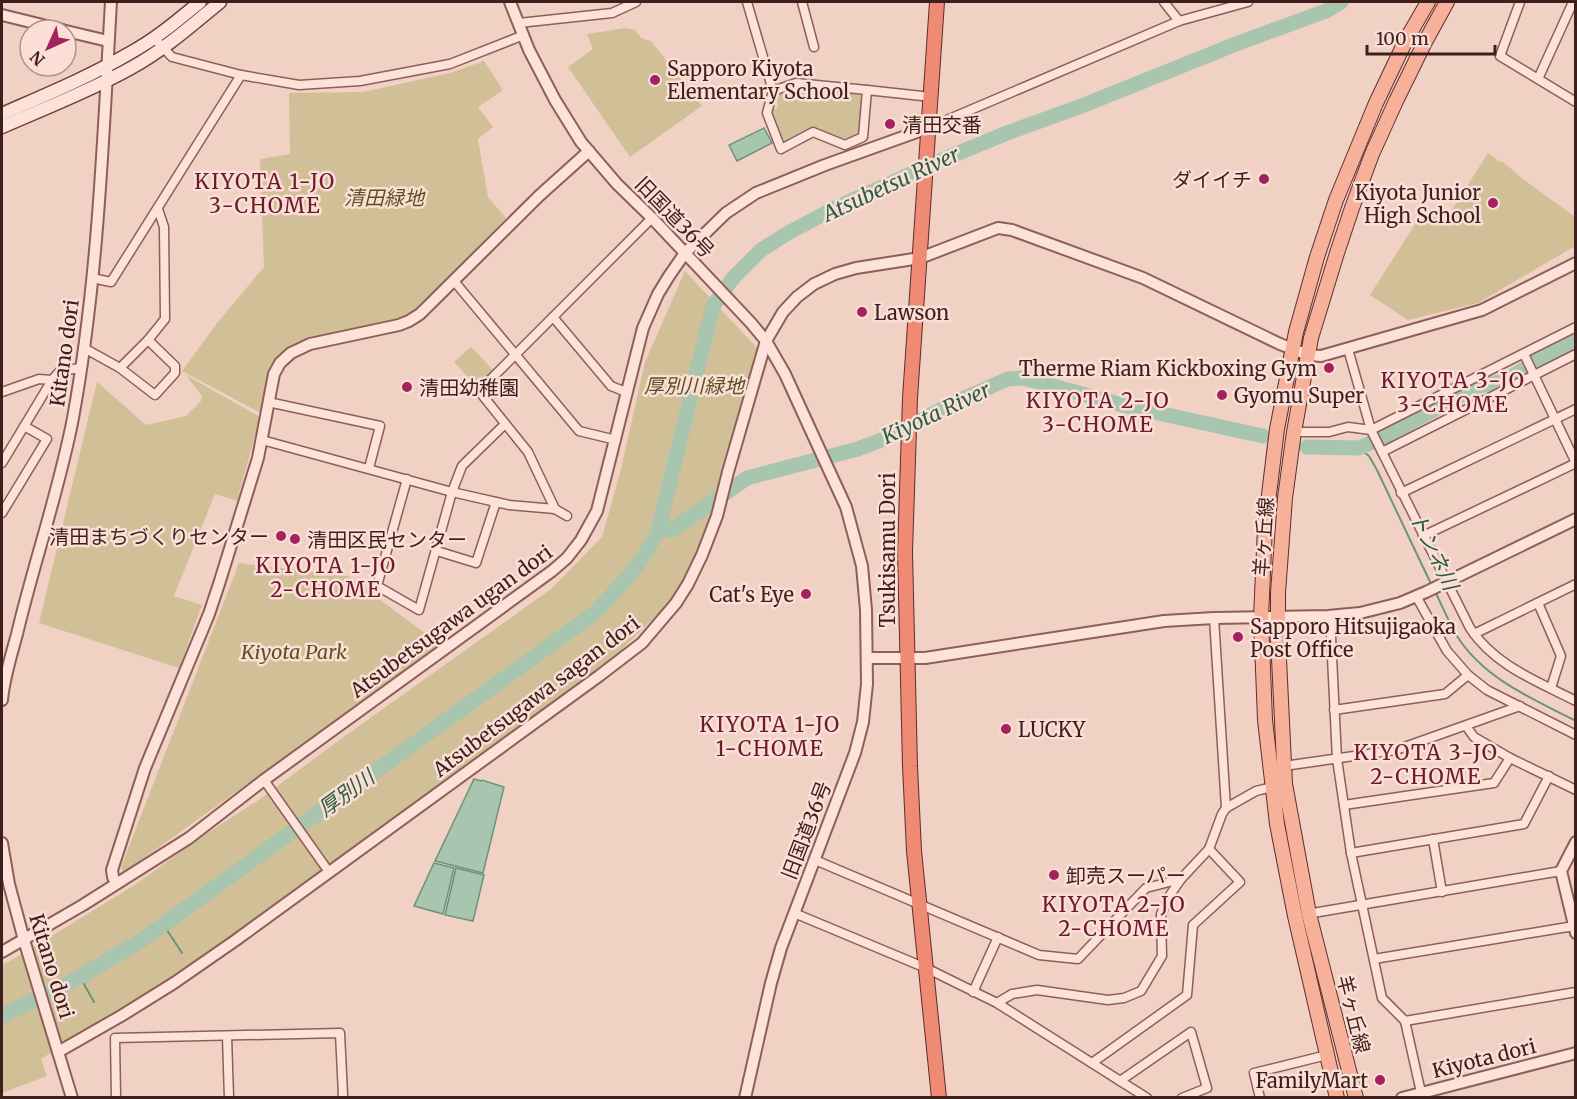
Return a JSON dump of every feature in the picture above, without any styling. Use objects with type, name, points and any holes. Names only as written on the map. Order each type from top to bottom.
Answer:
[{"type":"highway","name":"Tsukisamu Dori","points":[[937,2],[910,398],[904,552],[910,776],[939,1098]]},
{"type":"main road","points":[[2,127],[133,67],[200,2]]},
{"type":"main road","points":[[2,114],[84,78],[131,53],[181,34],[220,2]]},
{"type":"main road","name":"羊ヶ丘線","points":[[1337,1098],[1265,720],[1261,618],[1265,527],[1277,429],[1293,349],[1317,257],[1336,200],[1376,103],[1406,40],[1428,2]]},
{"type":"main road","name":"羊ヶ丘線","points":[[1279,785],[1284,766],[1278,593],[1285,498],[1311,338],[1336,253],[1372,154],[1401,91],[1447,2]]},
{"type":"main road","name":"羊ヶ丘線","points":[[1302,915],[1356,1098]]},
{"type":"street","name":"Kitano dori","points":[[2,700],[21,618],[56,494],[73,419],[92,278],[111,2]]},
{"type":"street","name":"旧国道36号","points":[[510,2],[555,100],[581,142],[618,184],[751,322],[766,341],[785,374],[846,507],[862,566],[868,658],[863,722],[855,753],[794,913],[771,983],[745,1098]]},
{"type":"street","points":[[519,23],[612,13],[636,2]]},
{"type":"street","points":[[747,2],[773,91],[767,113],[781,149],[813,132],[845,145],[863,137],[867,90]]},
{"type":"street","points":[[802,2],[814,46]]},
{"type":"street","points":[[1164,2],[1179,21]]},
{"type":"street","points":[[927,135],[1179,21],[1233,3],[1248,2]]},
{"type":"street","points":[[1520,2],[1500,56],[1575,102]]},
{"type":"street","points":[[1538,79],[1573,2]]},
{"type":"street","points":[[2,15],[18,19]]},
{"type":"street","points":[[78,34],[108,41]]},
{"type":"street","points":[[158,43],[172,57],[241,75],[299,85],[360,81],[450,64],[524,35]]},
{"type":"street","points":[[92,278],[111,282],[241,75]]},
{"type":"street","points":[[773,91],[796,83],[931,97]]},
{"type":"street","name":"Atsubetsugawa ugan dori","points":[[2,952],[189,838],[264,780],[513,600],[567,558],[581,540],[597,511],[639,340],[650,311],[669,276],[685,253],[726,213],[756,192],[835,161],[927,135]]},
{"type":"street","points":[[116,883],[112,870],[145,768],[208,614],[258,458],[274,374],[280,363],[291,353],[310,344],[409,321],[429,307],[540,195],[589,151]]},
{"type":"street","points":[[120,368],[165,320],[164,227],[158,209]]},
{"type":"street","points":[[555,509],[528,452],[479,391],[652,218]]},
{"type":"street","name":"Atsubetsugawa sagan dori","points":[[58,1052],[174,983],[236,940],[642,643],[676,603],[702,555],[717,516],[766,341],[783,312],[814,284],[835,274],[856,268],[920,258],[998,228],[1012,230],[1143,278],[1308,355]]},
{"type":"street","points":[[1308,355],[1321,356],[1482,310],[1575,263]]},
{"type":"street","points":[[454,281],[579,431],[616,440]]},
{"type":"street","points":[[553,317],[611,386],[626,392]]},
{"type":"street","points":[[1294,432],[1329,432],[1348,427],[1372,433],[1525,357],[1575,327]]},
{"type":"street","points":[[84,348],[120,368],[155,395],[175,373],[175,366],[148,340]]},
{"type":"street","points":[[1348,349],[1372,433],[1423,536],[1443,584],[1474,634],[1492,654],[1509,667],[1575,700]]},
{"type":"street","points":[[1380,449],[1575,354]]},
{"type":"street","points":[[1423,536],[1575,463],[1525,357]]},
{"type":"street","points":[[2,463],[52,380],[60,371],[80,368]]},
{"type":"street","points":[[2,392],[39,379],[52,380]]},
{"type":"street","points":[[268,402],[380,426],[369,468]]},
{"type":"street","points":[[1401,493],[1575,409]]},
{"type":"street","points":[[407,479],[377,586],[419,610],[452,492],[462,466],[506,424]]},
{"type":"street","points":[[2,513],[47,439],[24,426]]},
{"type":"street","points":[[262,440],[452,492],[496,502],[555,509],[567,516]]},
{"type":"street","points":[[437,551],[476,563],[496,502]]},
{"type":"street","points":[[868,658],[925,658],[1164,621],[1360,613],[1400,603],[1421,594],[1575,519]]},
{"type":"street","points":[[1474,634],[1575,584]]},
{"type":"street","points":[[1421,594],[1447,651],[1468,675],[1487,690],[1575,735]]},
{"type":"street","points":[[1538,603],[1561,656],[1551,688]]},
{"type":"street","points":[[1330,616],[1337,759],[1351,853],[1382,998],[1405,1021],[1421,1095]]},
{"type":"street","points":[[1214,618],[1226,808]]},
{"type":"street","points":[[1334,710],[1445,694],[1468,675]]},
{"type":"street","points":[[1284,766],[1396,750],[1520,706]]},
{"type":"street","points":[[1466,726],[1474,737],[1510,758],[1575,790]]},
{"type":"street","points":[[1344,805],[1494,783],[1510,758]]},
{"type":"street","points":[[1351,853],[1524,824],[1549,776]]},
{"type":"street","points":[[264,780],[329,872]]},
{"type":"street","points":[[997,1003],[1012,994],[1037,990],[1108,1000],[1124,998],[1141,991],[1162,956],[1161,914],[1181,879],[1209,849],[1226,808],[1256,791],[1279,785]]},
{"type":"street","points":[[1433,839],[1442,892]]},
{"type":"street","points":[[1374,959],[1575,930],[1561,871],[1575,842]]},
{"type":"street","name":"Kitano dori","points":[[2,843],[9,884],[24,940],[72,1098]]},
{"type":"street","points":[[1092,1063],[1187,995],[1193,925],[1240,882],[1209,849]]},
{"type":"street","points":[[815,860],[1039,955],[1078,958],[1146,888],[1181,879]]},
{"type":"street","points":[[1302,915],[1561,871]]},
{"type":"street","points":[[794,913],[926,968],[997,1003],[1147,1098]]},
{"type":"street","points":[[973,992],[998,937]]},
{"type":"street","points":[[1405,1021],[1575,992]]},
{"type":"street","points":[[1120,1081],[1191,1032],[1207,1088],[1182,1098]]},
{"type":"street","points":[[116,1098],[115,1038],[340,1033],[342,1098]]},
{"type":"street","points":[[227,1036],[229,1098]]},
{"type":"street","name":"Kiyota dori","points":[[1402,1098],[1421,1095],[1575,1053]]},
{"type":"street","points":[[1260,1098],[1254,1073],[1327,1055]]},
{"type":"green space","points":[[626,28],[635,30],[641,38],[651,41],[702,106],[630,157],[568,67],[593,49],[587,34]]},
{"type":"green space","name":"清田緑地","points":[[484,61],[503,90],[478,107],[493,127],[478,139],[488,197],[506,218],[416,313],[367,328],[302,341],[271,368],[266,394],[259,412],[182,371],[218,322],[264,267],[260,159],[290,154],[289,93],[363,92],[450,73]]},
{"type":"green space","points":[[799,86],[860,95],[862,100],[860,135],[849,140],[811,127],[785,141],[782,140],[771,113],[778,106],[776,93]]},
{"type":"green space","points":[[1488,153],[1500,162],[1502,161],[1575,217],[1575,246],[1478,303],[1408,320],[1370,295],[1424,210],[1445,221]]},
{"type":"green space","name":"厚別川緑地","points":[[685,271],[759,350],[703,542],[671,601],[600,671],[245,928],[144,998],[41,1059],[47,1076],[2,1093],[2,965],[133,886],[260,799],[551,589],[602,537],[620,473],[645,362]]},
{"type":"green space","points":[[471,347],[494,371],[477,387],[454,362]]},
{"type":"green space","points":[[186,375],[260,417],[237,501],[215,494],[174,596],[202,605],[179,668],[39,623],[97,382],[146,425],[186,416],[201,401],[202,396]]},
{"type":"green space","name":"Kiyota Park","points":[[239,563],[348,576],[441,645],[123,873],[121,867]]},
{"type":"shaded area","points":[[764,128],[772,143],[737,161],[729,145]]},
{"type":"shaded area","points":[[474,779],[504,787],[483,873],[435,861]]},
{"type":"shaded area","points":[[434,863],[454,868],[443,914],[414,906]]},
{"type":"shaded area","points":[[456,868],[484,875],[473,921],[445,915]]},
{"type":"waterway","name":"Atsubetsu River","points":[[2,1016],[71,982],[142,940],[592,615],[602,605],[637,565],[658,530],[713,306],[733,278],[761,250],[835,208],[951,156],[1326,11],[1341,2]]},
{"type":"waterway","points":[[1307,447],[1359,448],[1386,436],[1478,386],[1505,381],[1548,354],[1576,341]]},
{"type":"waterway","name":"Kiyota River","points":[[658,530],[672,530],[747,478],[858,449],[889,437],[953,403],[1008,379],[1023,378],[1126,406],[1263,436]]},
{"type":"waterway","name":"トンネ川","points":[[1359,448],[1369,456],[1377,470],[1432,586]]},
{"type":"waterway","name":"トンネ川","points":[[1435,591],[1457,636],[1481,664],[1495,676],[1527,696],[1576,721]]},
{"type":"waterway","points":[[163,924],[182,953]]},
{"type":"waterway","points":[[80,977],[94,1002]]},
{"type":"place","name":"Sapporo Kiyota Elementary School","points":[[655,80]]},
{"type":"place","name":"清田交番","points":[[890,124]]},
{"type":"place","name":"ダイイチ","points":[[1264,179]]},
{"type":"place","name":"Kiyota Junior High School","points":[[1493,203]]},
{"type":"place","name":"Lawson","points":[[862,312]]},
{"type":"place","name":"Therme Riam Kickboxing Gym","points":[[1329,368]]},
{"type":"place","name":"清田幼稚園","points":[[407,387]]},
{"type":"place","name":"Gyomu Super","points":[[1222,395]]},
{"type":"place","name":"清田まちづくりセンター","points":[[281,536]]},
{"type":"place","name":"清田区民センター","points":[[295,539]]},
{"type":"place","name":"Cat's Eye","points":[[806,594]]},
{"type":"place","name":"Sapporo Hitsujigaoka Post Office","points":[[1238,637]]},
{"type":"place","name":"LUCKY","points":[[1006,729]]},
{"type":"place","name":"卸売スーパー","points":[[1054,875]]},
{"type":"place","name":"FamilyMart","points":[[1380,1080]]},
{"type":"district","name":"KIYOTA 1-JO 3-CHOME","points":[[265,193]]},
{"type":"district","name":"KIYOTA 3-JO 3-CHOME","points":[[1453,392]]},
{"type":"district","name":"KIYOTA 2-JO 3-CHOME","points":[[1098,412]]},
{"type":"district","name":"KIYOTA 1-JO 2-CHOME","points":[[326,577]]},
{"type":"district","name":"KIYOTA 1-JO 1-CHOME","points":[[770,736]]},
{"type":"district","name":"KIYOTA 3-JO 2-CHOME","points":[[1426,764]]},
{"type":"district","name":"KIYOTA 2-JO 2-CHOME","points":[[1114,916]]},
{"type":"water label","name":"厚別川","points":[[346,793]]}]
